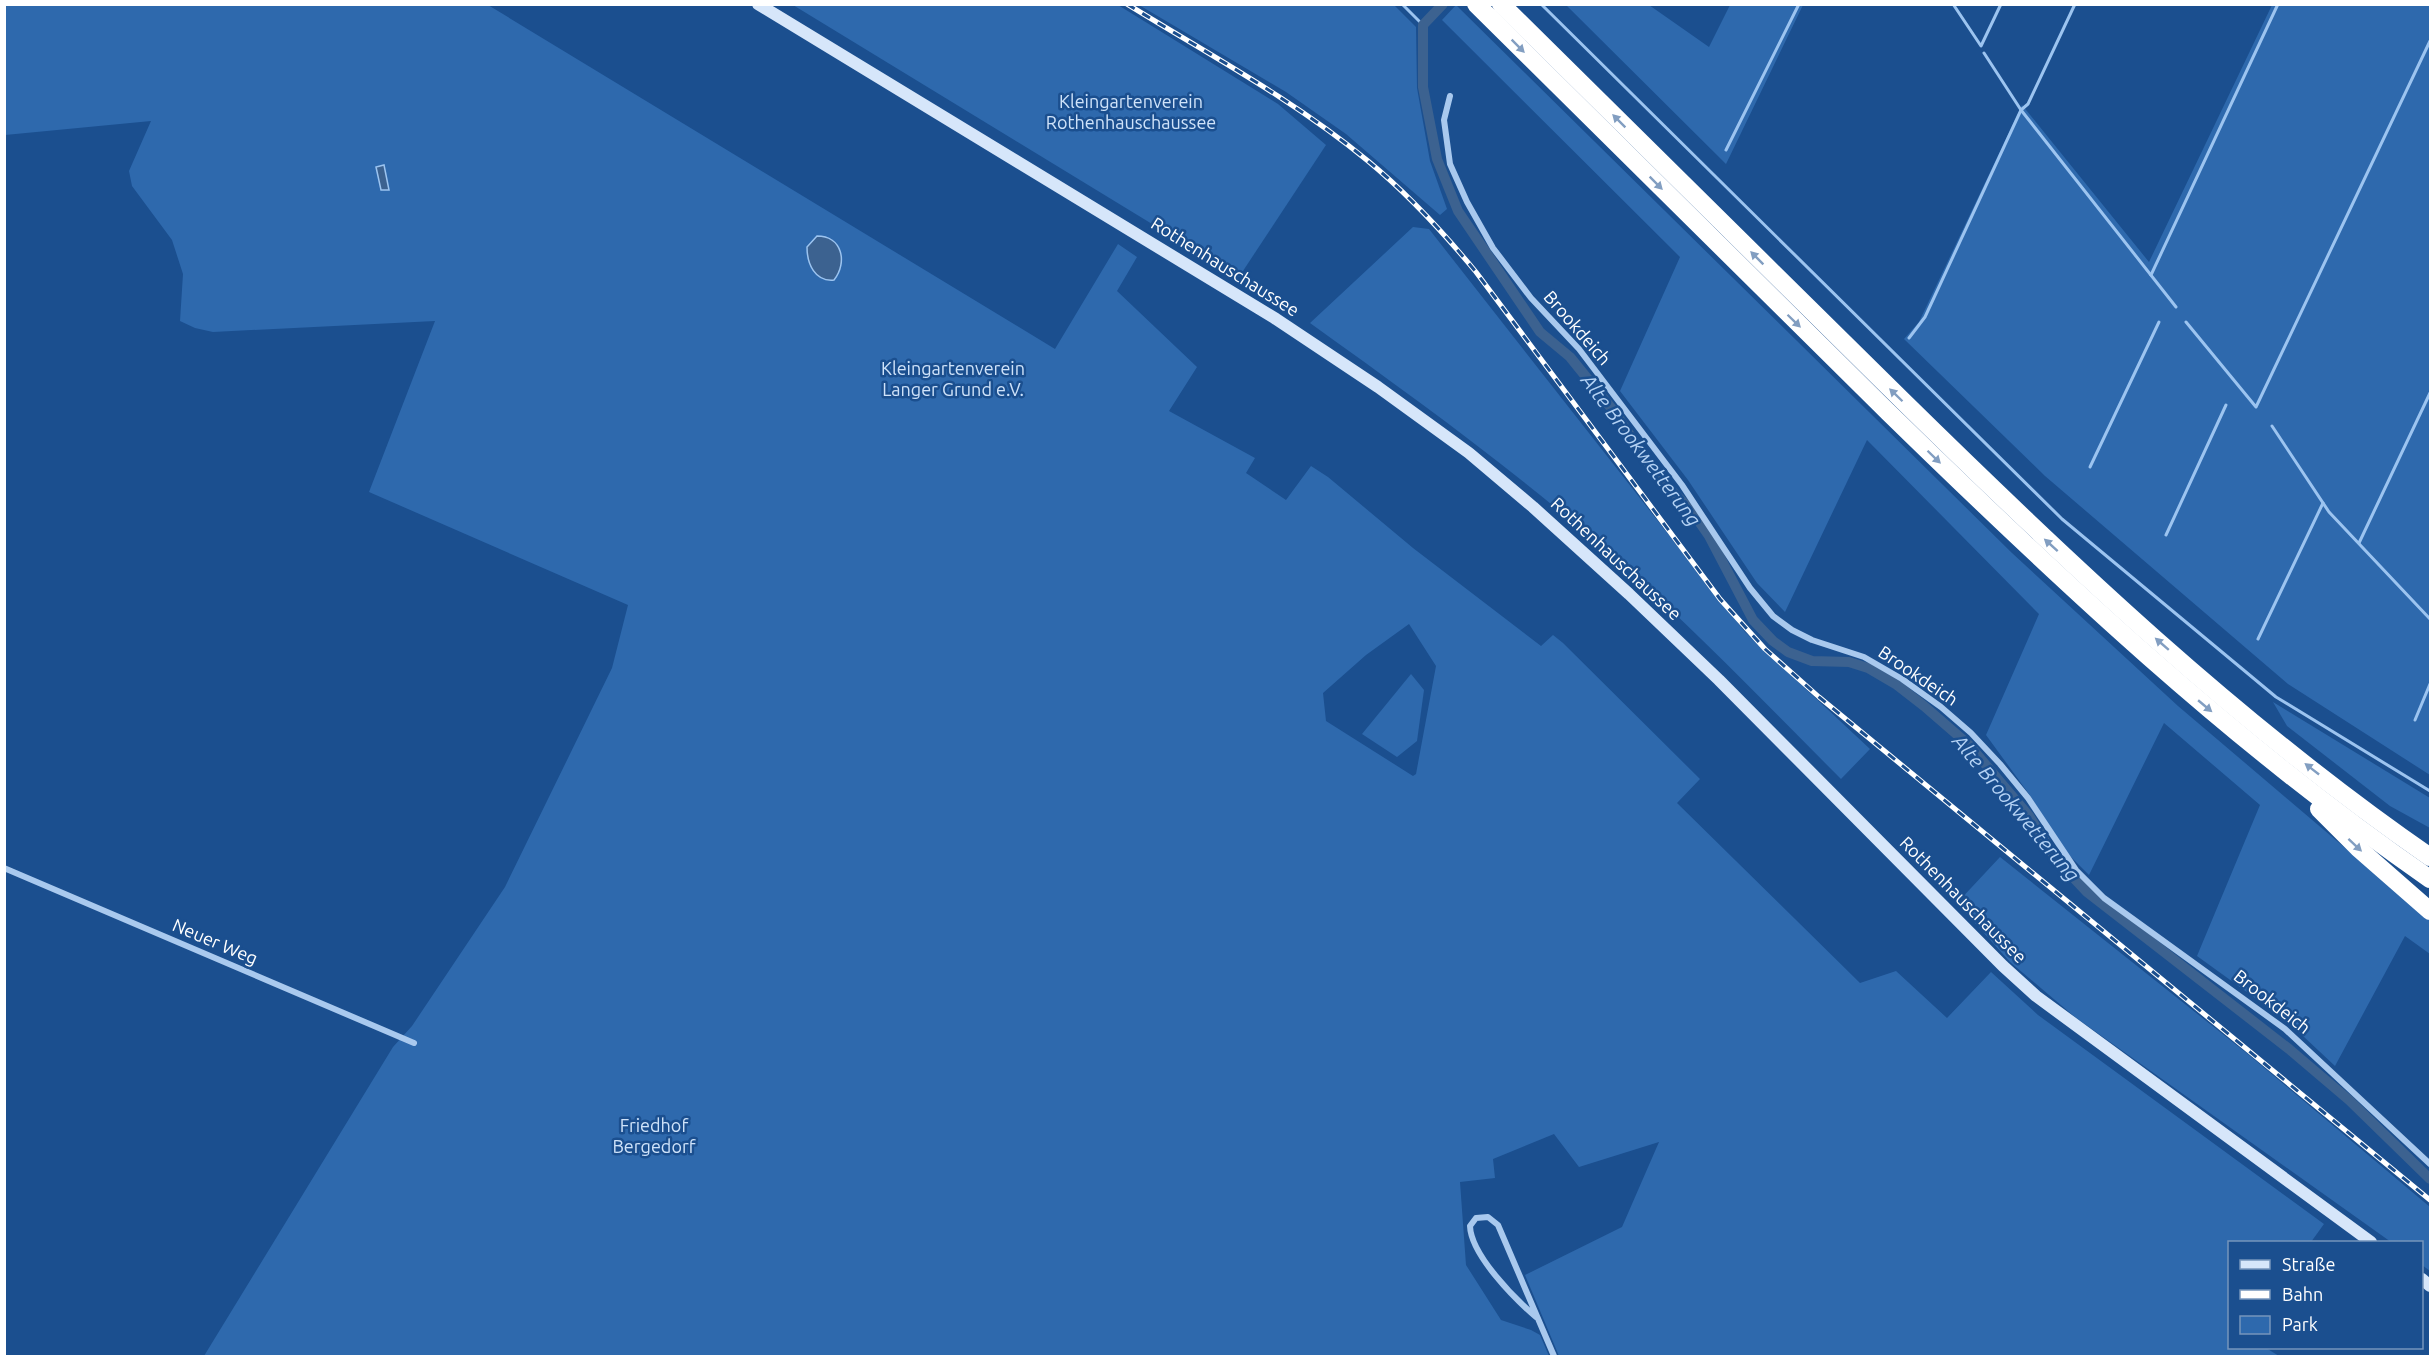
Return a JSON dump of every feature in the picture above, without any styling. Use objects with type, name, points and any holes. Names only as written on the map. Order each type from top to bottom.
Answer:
[{"type":"highway","points":[[1476,4],[2021,542],[2144,654],[2303,785],[2430,879]]},
{"type":"highway","points":[[1501,4],[2035,531],[2210,686],[2357,806],[2430,857]]},
{"type":"highway","points":[[2303,785],[2324,815],[2391,879],[2430,911]]},
{"type":"highway","points":[[2357,806],[2430,841]]},
{"type":"main road","name":"Rothenhauschaussee","points":[[758,4],[1276,319],[1378,387],[1469,453],[1533,507],[1629,594],[1719,680],[2003,966],[2036,996],[2370,1241]]},
{"type":"street","name":"Brookdeich","points":[[1450,96],[1444,120],[1450,164],[1467,202],[1494,248],[1531,298],[1586,358],[1682,485],[1750,588],[1773,616],[1792,630],[1812,640],[1863,657],[1902,679],[1941,707],[1971,733],[2000,764],[2028,798],[2076,870],[2104,898],[2285,1029],[2430,1164]]},
{"type":"street","name":"Neuer Weg","points":[[4,868],[414,1043]]},
{"type":"street","points":[[1536,1317],[1514,1298],[1475,1245],[1470,1226],[1476,1218],[1488,1217],[1498,1226],[1554,1356]]},
{"type":"green space","points":[[5,5],[488,5],[1055,349],[1118,244],[1137,257],[1117,291],[1197,367],[1169,411],[1255,458],[1246,473],[1286,500],[1311,466],[1328,477],[1413,548],[1541,646],[1553,635],[1563,643],[1700,779],[1677,803],[1860,983],[1896,971],[1947,1018],[1991,972],[2038,1015],[2324,1224],[2312,1241],[2228,1241],[2228,1349],[2268,1349],[2279,1356],[1559,1356],[1525,1275],[1622,1227],[1659,1142],[1579,1167],[1554,1134],[1493,1159],[1495,1178],[1460,1182],[1466,1265],[1501,1320],[1540,1335],[1549,1356],[204,1356],[393,1047],[412,1026],[505,887],[612,668],[628,605],[369,492],[435,321],[213,332],[195,328],[180,321],[183,274],[172,240],[132,186],[129,171],[151,121],[5,135]],"holes":[[[1409,624],[1436,666],[1416,774],[1413,776],[1326,721],[1323,693],[1366,655]]]},
{"type":"green space","name":"Kleingartenverein Rothenhauschaussee","points":[[793,5],[1118,5],[1278,104],[1326,145],[1239,277]]},
{"type":"green space","points":[[1139,5],[1394,5],[1416,27],[1417,88],[1430,161],[1447,209],[1440,215],[1346,134],[1286,92]]},
{"type":"green space","points":[[1456,5],[2012,553],[2178,706],[2430,920],[2430,954],[2405,936],[2335,1066],[2287,1021],[2197,956],[2260,805],[2164,723],[2089,875],[2065,851],[2029,794],[1986,735],[2039,614],[1867,440],[1785,612],[1757,583],[1688,480],[1620,391],[1680,257],[1442,20]]},
{"type":"green space","points":[[1566,5],[1649,5],[1709,47],[1730,5],[1803,5],[1726,164]]},
{"type":"green space","points":[[2272,5],[2430,5],[2430,775],[2288,684],[2045,476],[1904,339],[1919,322],[2022,105],[2149,262]]},
{"type":"green space","points":[[1413,227],[1429,229],[1745,632],[1870,749],[1841,779],[1684,622],[1592,538],[1474,443],[1310,323]]},
{"type":"green space","points":[[1411,674],[1424,690],[1417,741],[1397,757],[1362,734]]},
{"type":"green space","points":[[2273,702],[2430,798],[2430,828],[2390,806],[2287,726]]},
{"type":"green space","points":[[2000,857],[2249,1055],[2430,1207],[2430,1271],[2423,1266],[2423,1241],[2390,1241],[2075,1017],[2010,962],[1957,903]]},
{"type":"shaded area","points":[[384,165],[389,190],[381,190],[376,167]]},
{"type":"shaded area","points":[[817,236],[832,240],[840,251],[841,266],[834,280],[822,278],[813,271],[807,247]]},
{"type":"waterway","points":[[1402,4],[1423,25]]},
{"type":"waterway","name":"Alte Brookwetterung","points":[[1443,4],[1423,25],[1423,87],[1437,159],[1458,211],[1540,332],[1570,357],[1616,414],[1657,476],[1691,510],[1709,536],[1753,620],[1773,641],[1788,652],[1812,661],[1849,662],[1868,668],[1897,685],[1924,706],[1969,745],[2029,816],[2056,859],[2087,892],[2289,1049],[2349,1100],[2430,1179]]},
{"type":"waterway","points":[[1541,4],[2062,519],[2276,697],[2430,791]]},
{"type":"waterway","points":[[1726,150],[1799,4]]},
{"type":"waterway","points":[[1953,4],[1981,46],[2001,4]]},
{"type":"waterway","points":[[1909,338],[1925,317],[2021,110],[2028,104],[2075,4]]},
{"type":"waterway","points":[[2151,275],[2278,4]]},
{"type":"waterway","points":[[2186,322],[2256,407],[2430,41]]},
{"type":"waterway","points":[[1984,53],[2021,110],[2176,307]]},
{"type":"waterway","points":[[2090,467],[2159,322]]},
{"type":"waterway","points":[[2359,543],[2430,393]]},
{"type":"waterway","points":[[2166,535],[2226,405]]},
{"type":"waterway","points":[[2272,426],[2329,512],[2430,619]]},
{"type":"waterway","points":[[2258,639],[2323,503]]},
{"type":"waterway","points":[[2415,720],[2430,684]]},
{"type":"railway","points":[[1127,4],[1250,78],[1311,118],[1368,161],[1397,187],[1438,228],[1476,272],[1720,599],[1765,649],[1819,697],[2430,1200]]},
{"type":"park label","name":"Kleingartenverein Langer Grund e.V.","points":[[953,379]]},
{"type":"park label","name":"Friedhof Bergedorf","points":[[654,1136]]}]
